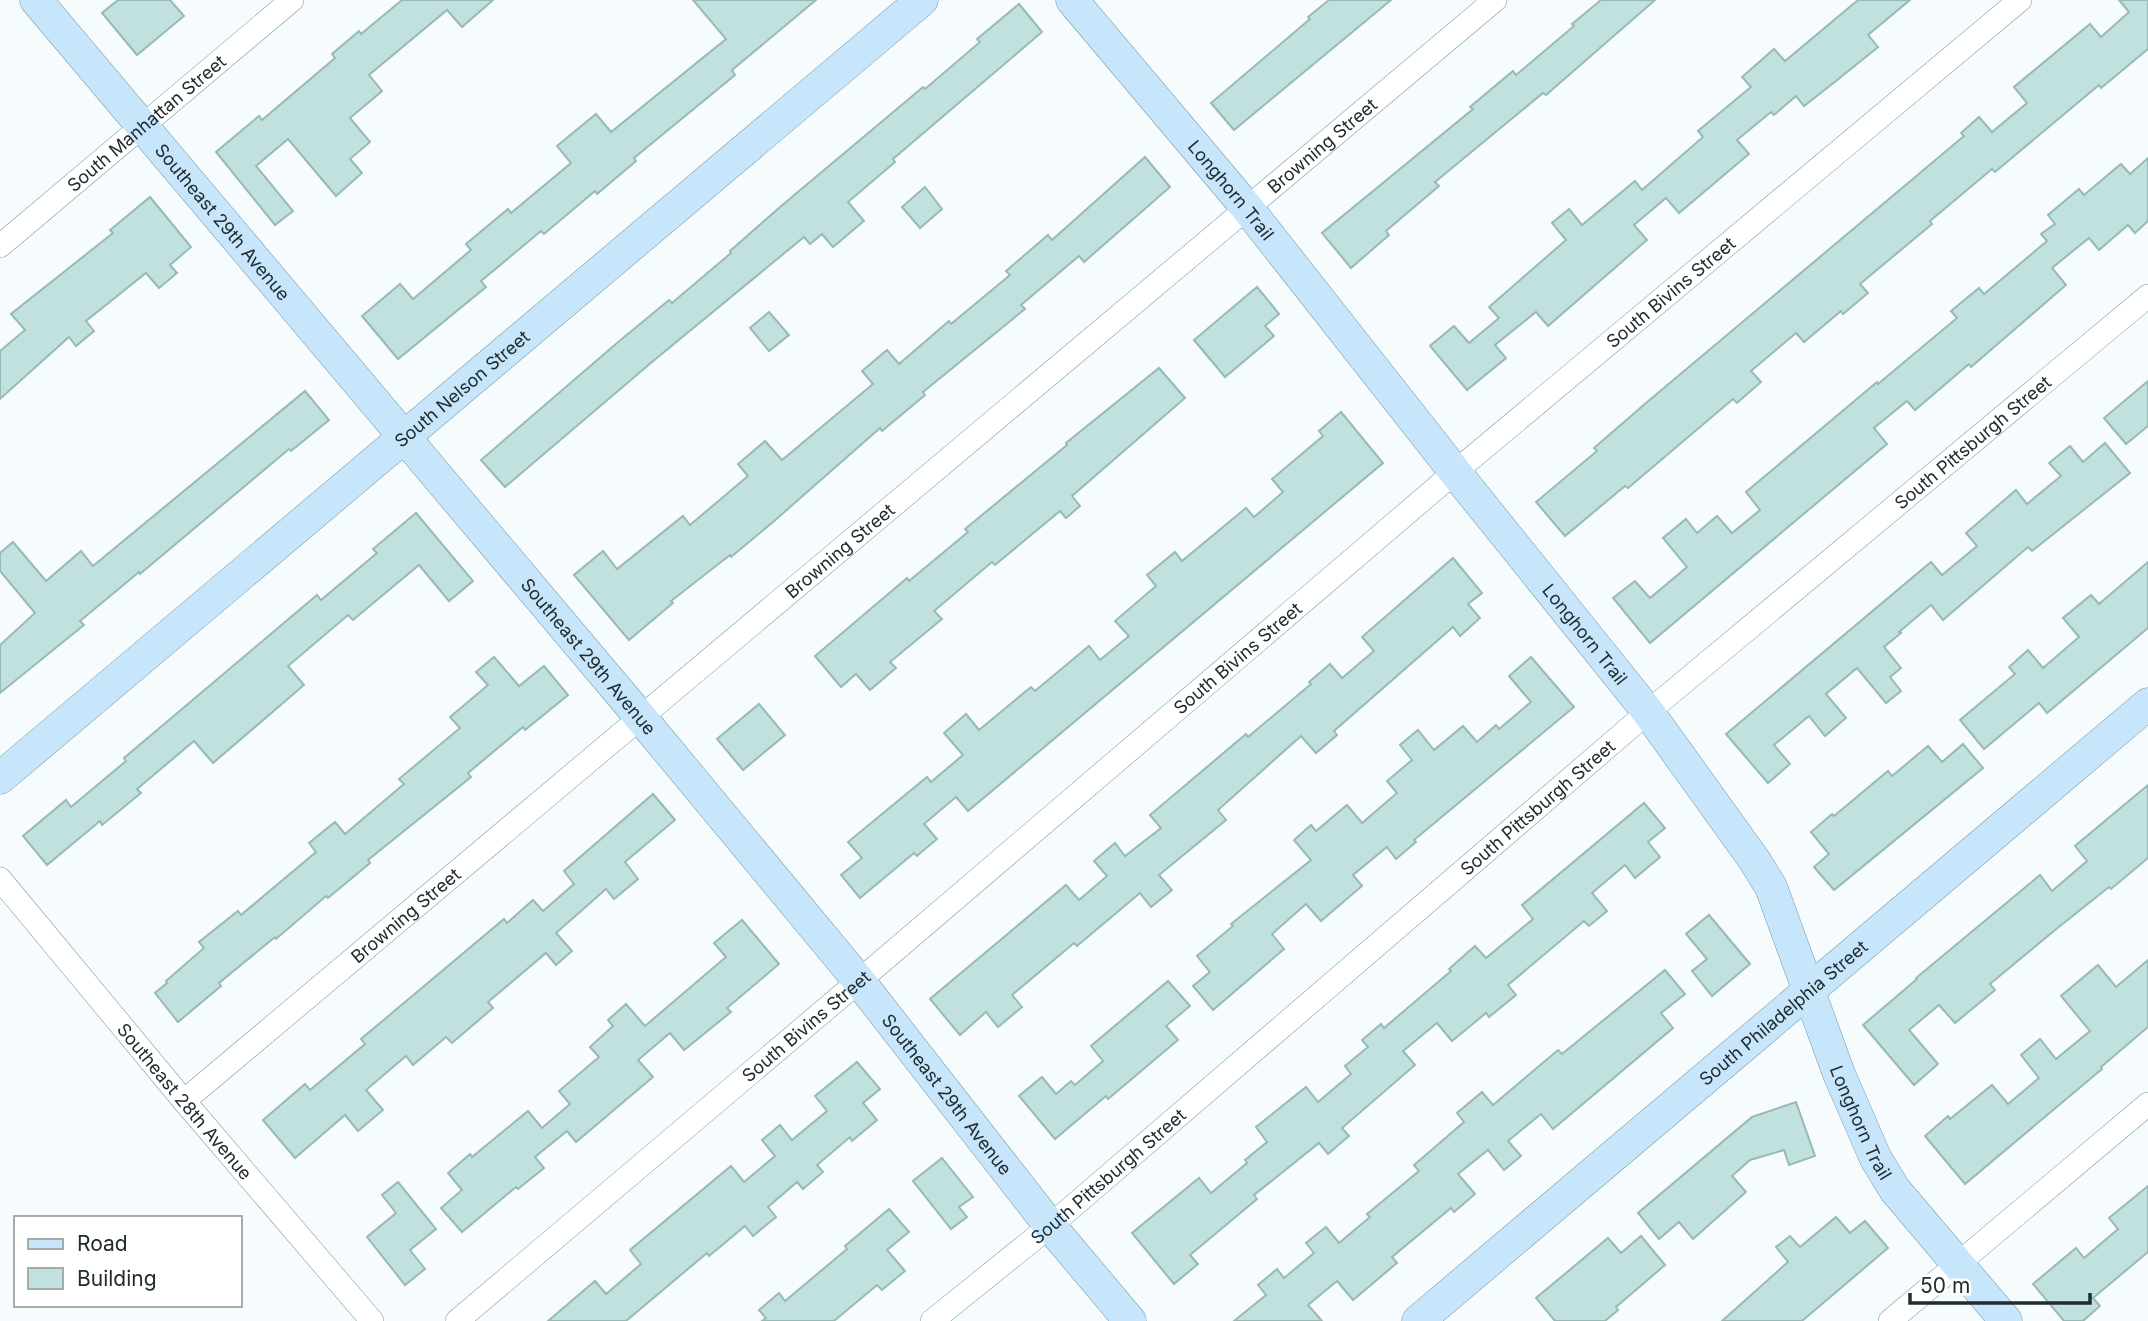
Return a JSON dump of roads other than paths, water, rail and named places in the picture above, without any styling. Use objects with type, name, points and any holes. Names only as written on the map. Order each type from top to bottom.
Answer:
[{"type":"street","name":"Southeast 29th Avenue","points":[[36,0],[859,981],[1050,1226],[1130,1321]]},
{"type":"street","name":"South Manhattan Street","points":[[0,246],[292,0]]},
{"type":"street","name":"South Nelson Street","points":[[0,778],[922,0]]},
{"type":"street","name":"Longhorn Trail","points":[[1072,0],[1248,209],[1648,712],[1755,861],[1771,887],[1839,1074],[1876,1159],[1895,1190],[2006,1321]]},
{"type":"street","name":"Browning Street","points":[[184,1101],[1494,0]]},
{"type":"street","name":"South Bivins Street","points":[[457,1321],[1455,472],[2020,0]]},
{"type":"street","name":"South Pittsburgh Street","points":[[932,1321],[1050,1226],[1648,712],[2148,296]]},
{"type":"street","name":"South Philadelphia Street","points":[[1418,1321],[2148,704]]},
{"type":"street","name":"Southeast 28th Avenue","points":[[0,879],[184,1101],[372,1321]]},
{"type":"street","points":[[1890,1321],[2148,1104]]}]
